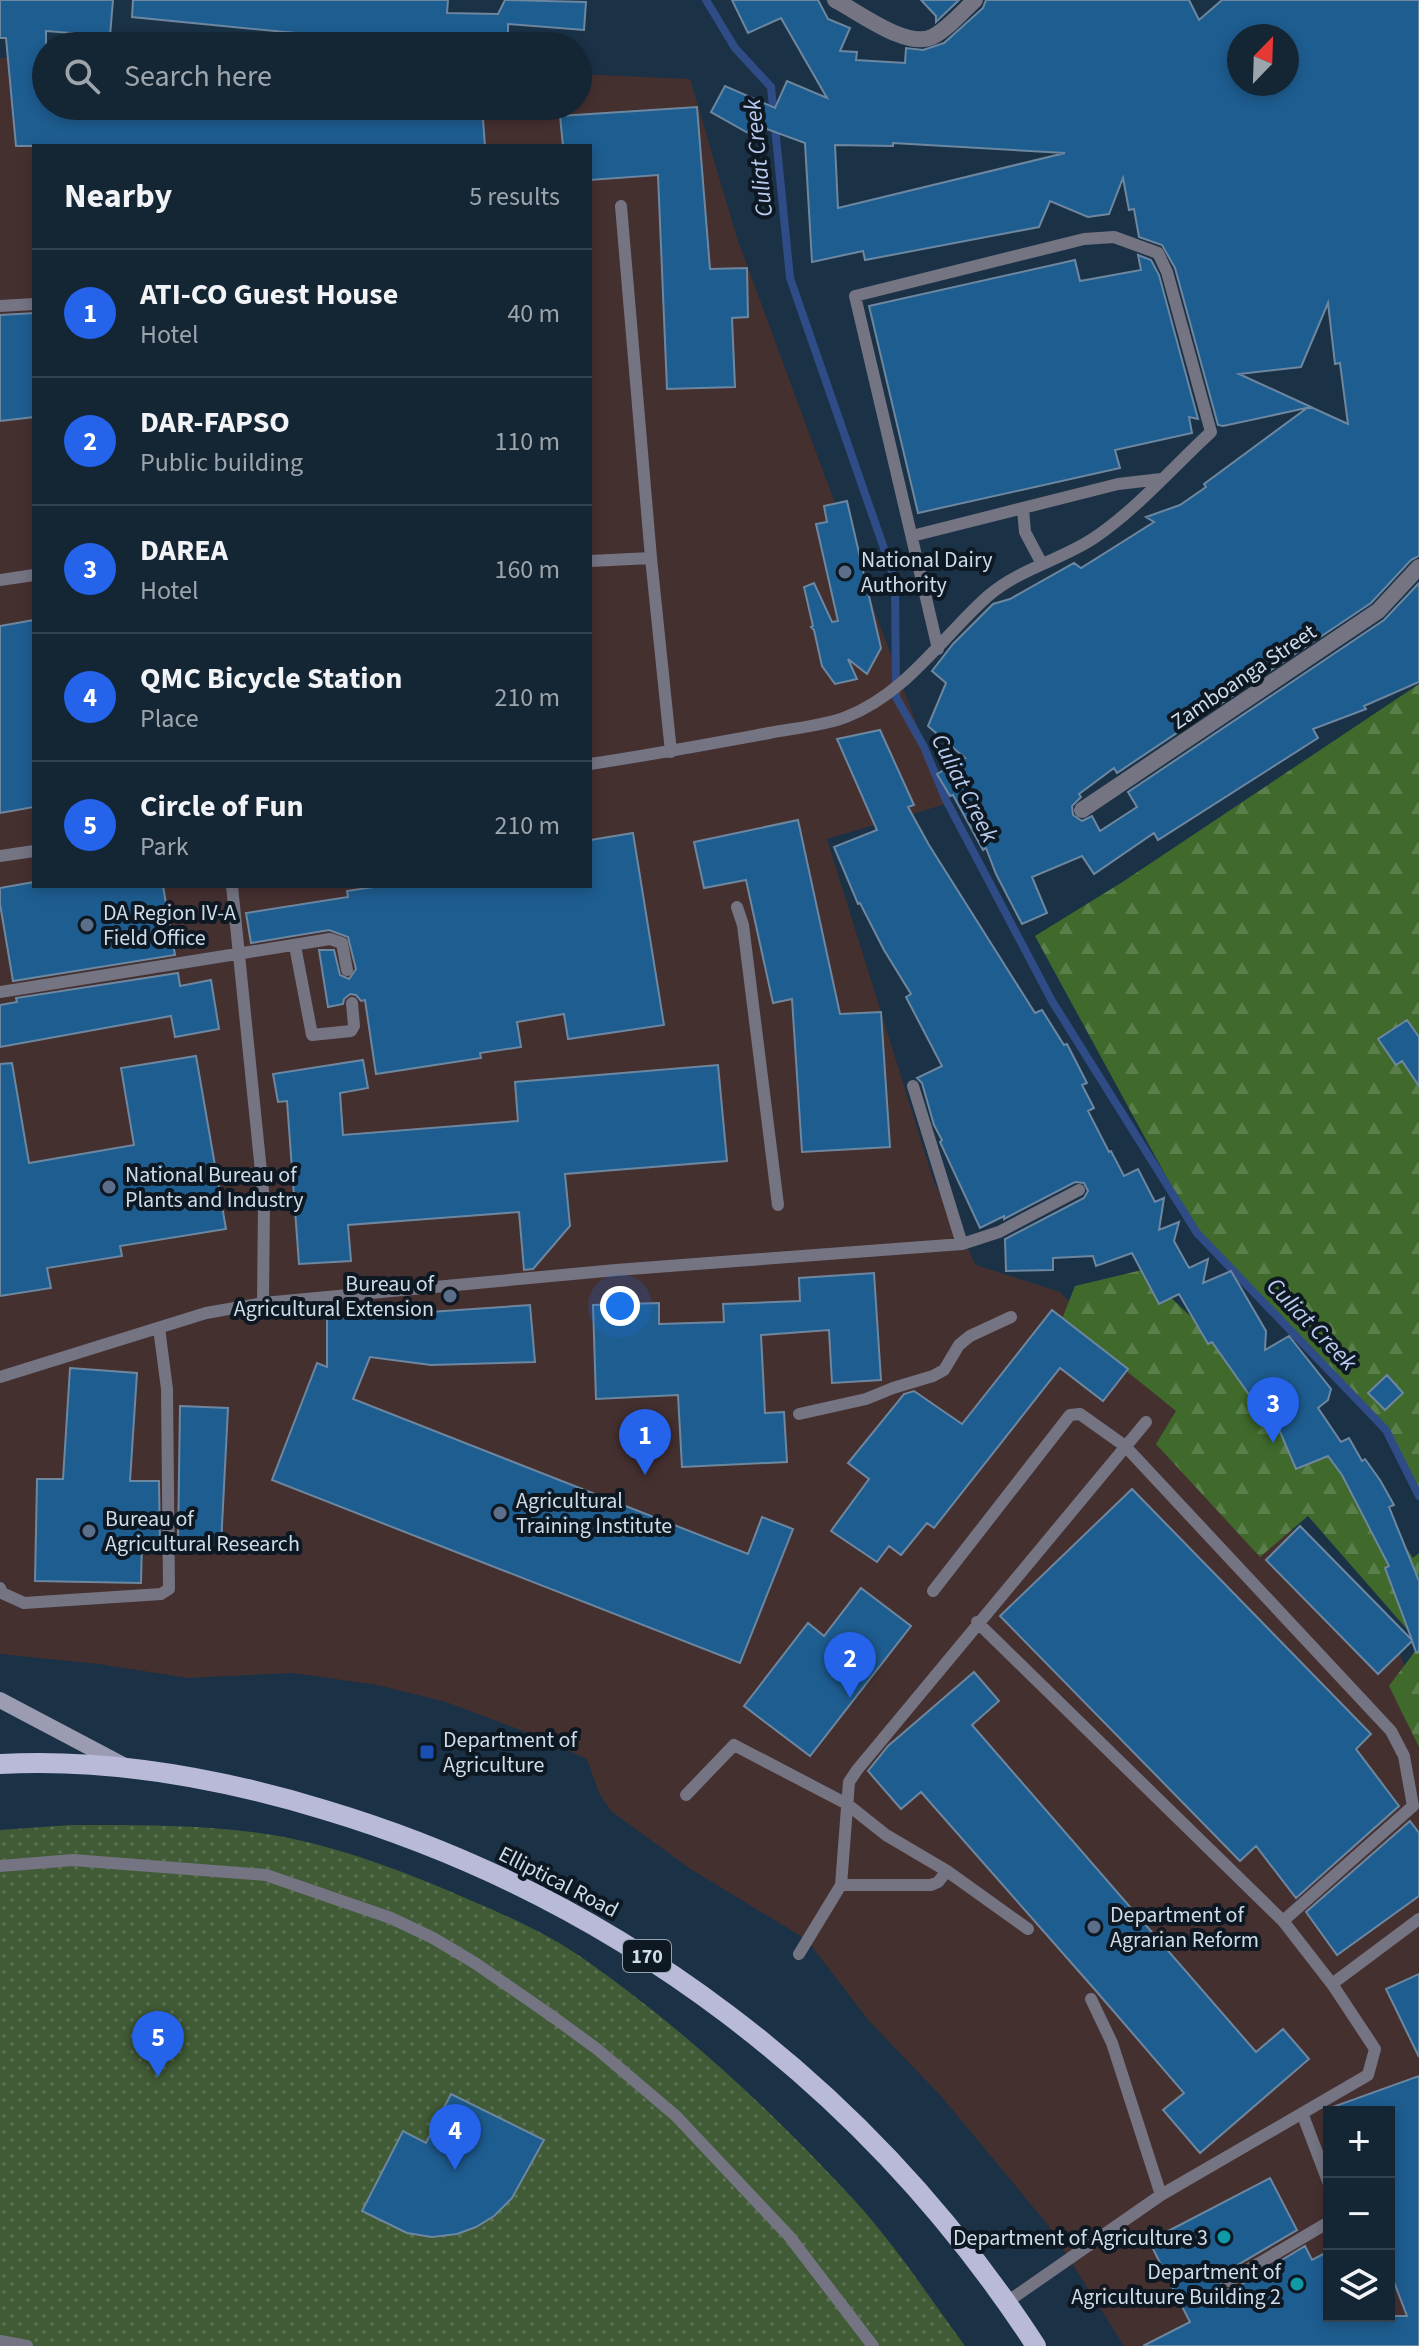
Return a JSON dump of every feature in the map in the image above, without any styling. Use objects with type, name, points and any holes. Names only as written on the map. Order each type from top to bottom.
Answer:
[{"type":"main road","points":[[0,1700],[130,1768]]},
{"type":"main road","name":"Elliptical Road","points":[[0,1764],[67,1763],[130,1768],[186,1776],[269,1795],[401,1835],[503,1877],[612,1935],[708,1998],[777,2051],[842,2109],[903,2171],[959,2237],[1036,2346]]},
{"type":"street","points":[[835,0],[903,37],[917,40],[931,38],[975,0]]},
{"type":"street","name":"Zamboanga Street","points":[[1082,810],[1378,611],[1419,567]]},
{"type":"lane","points":[[621,206],[671,752]]},
{"type":"lane","points":[[592,764],[671,752],[844,718],[875,703],[926,661],[938,649],[991,594],[1094,538],[1161,479],[1211,432],[1167,272],[1158,253],[1114,237],[1084,239],[855,296],[938,649]]},
{"type":"lane","points":[[0,306],[32,304]]},
{"type":"lane","points":[[912,536],[1118,484],[1161,479]]},
{"type":"lane","points":[[1023,509],[1025,532],[1042,564]]},
{"type":"lane","points":[[592,561],[651,558]]},
{"type":"lane","points":[[0,580],[32,575]]},
{"type":"lane","points":[[0,856],[32,851]]},
{"type":"lane","points":[[232,888],[264,1201],[263,1303]]},
{"type":"lane","points":[[737,907],[743,925],[778,1205]]},
{"type":"lane","points":[[0,992],[338,939],[342,943],[347,970]]},
{"type":"lane","points":[[295,946],[312,1035],[351,1031],[354,1026],[352,1003]]},
{"type":"lane","points":[[913,1086],[962,1244]]},
{"type":"lane","points":[[0,1377],[206,1313],[263,1303],[616,1270],[962,1244],[999,1232],[1079,1190]]},
{"type":"lane","points":[[799,1414],[866,1399],[933,1376],[944,1370],[959,1345],[970,1336],[1011,1317]]},
{"type":"lane","points":[[0,1588],[2,1593],[24,1603],[148,1596],[169,1589],[167,1389],[159,1328]]},
{"type":"lane","points":[[933,1591],[1070,1415],[1080,1414],[1125,1446],[1391,1731],[1404,1756],[1413,1806],[1283,1921]]},
{"type":"lane","points":[[799,1954],[841,1885],[849,1782],[977,1622],[1146,1422]]},
{"type":"lane","points":[[977,1622],[1283,1921],[1372,2041],[1375,2056],[1368,2075],[1161,2195],[1007,2302]]},
{"type":"lane","points":[[686,1795],[734,1745],[847,1804],[886,1835],[947,1871],[1028,1929]]},
{"type":"lane","points":[[0,1866],[73,1860],[266,1875],[391,1918],[433,1938],[556,2019],[676,2116],[789,2236],[873,2346]]},
{"type":"lane","points":[[841,1885],[931,1885],[947,1871]]},
{"type":"lane","points":[[1332,1984],[1419,1919]]},
{"type":"lane","points":[[1091,1999],[1112,2043],[1161,2195]]},
{"type":"lane","points":[[1302,2113],[1327,2178]]},
{"type":"lane","points":[[1229,2281],[1323,2226]]},
{"type":"lane","points":[[0,2341],[27,2346]]},
{"type":"shaded area","name":"Department of Agriculture","points":[[0,58],[32,58],[32,120],[592,120],[592,75],[690,79],[737,238],[946,804],[827,839],[934,1182],[976,1265],[1060,1292],[1390,1630],[1419,1701],[1419,2346],[1124,2346],[1048,2225],[941,2096],[869,2021],[807,1940],[689,1868],[611,1811],[599,1793],[587,1759],[446,1702],[377,1685],[293,1673],[188,1678],[98,1664],[0,1654]]},
{"type":"green space","points":[[1419,684],[1419,1496],[1386,1430],[1197,1233],[1035,936],[1124,881]]},
{"type":"green space","points":[[1142,1270],[1359,1477],[1413,1558],[1419,1553],[1419,1643],[1308,1516],[1260,1557],[1156,1444],[1176,1411],[1062,1319],[1075,1286]]},
{"type":"green space","points":[[1419,1646],[1419,1747],[1389,1686]]},
{"type":"green space","points":[[71,1825],[208,1828],[262,1833],[313,1843],[427,1882],[558,1942],[657,2014],[792,2135],[870,2218],[965,2346],[0,2346],[0,1830]]},
{"type":"building","points":[[0,0],[113,0],[110,32],[32,32],[32,120],[483,120],[485,144],[16,146],[6,38],[0,38]]},
{"type":"building","points":[[133,0],[448,0],[447,13],[498,14],[505,0],[586,2],[584,30],[508,24],[508,32],[285,32],[132,17]]},
{"type":"building","points":[[732,0],[818,0],[828,19],[850,28],[840,51],[857,52],[856,60],[905,63],[906,48],[923,50],[944,43],[983,8],[986,0],[1189,0],[1199,20],[1222,0],[1419,0],[1419,556],[1411,560],[1371,603],[1117,773],[1114,768],[1079,794],[1081,797],[1072,806],[1073,815],[1082,821],[1092,816],[1100,831],[1137,807],[1128,792],[1384,620],[1419,583],[1419,682],[1364,706],[1366,709],[1313,729],[1318,738],[1158,840],[1154,833],[1094,874],[1082,856],[1032,877],[1047,913],[1022,924],[986,848],[983,850],[953,795],[950,796],[937,774],[965,758],[928,726],[946,683],[932,671],[953,644],[993,604],[1010,599],[1074,563],[1081,568],[1154,522],[1146,517],[1180,505],[1206,487],[1204,484],[1307,408],[1348,424],[1340,363],[1335,364],[1328,303],[1301,367],[1239,374],[1311,407],[1223,426],[1218,425],[1175,268],[1162,245],[1139,237],[1134,209],[1129,210],[1123,178],[1109,214],[1088,217],[1050,201],[1039,227],[865,260],[863,251],[812,262],[805,143],[753,124],[748,133],[711,112],[725,86],[775,108],[787,81],[827,98],[781,18],[748,33]],"holes":[[[893,143],[1065,153],[838,208],[835,145],[893,146]]]},
{"type":"building","points":[[921,0],[959,0],[936,22],[936,16]]},
{"type":"building","points":[[697,107],[710,269],[747,268],[748,317],[732,318],[735,387],[667,389],[658,175],[592,180],[592,144],[563,144],[560,120],[592,120],[592,114]]},
{"type":"building","points":[[1138,255],[1151,260],[1159,275],[1198,419],[1189,417],[1192,433],[1115,450],[1120,468],[918,513],[869,306],[1075,260],[1080,281],[1141,270]]},
{"type":"building","points":[[32,313],[32,417],[0,421],[0,315]]},
{"type":"building","name":"National Dairy Authority","points":[[847,501],[881,648],[867,674],[848,659],[857,679],[835,684],[822,666],[804,587],[814,583],[832,622],[838,621],[816,524],[827,522],[824,506]]},
{"type":"building","points":[[32,620],[32,807],[0,813],[0,626]]},
{"type":"building","points":[[880,730],[914,805],[908,807],[929,845],[1035,1013],[1042,1010],[1064,1045],[1067,1044],[1087,1083],[1082,1085],[1094,1108],[1088,1111],[1109,1152],[1124,1176],[1138,1169],[1155,1202],[1164,1198],[1159,1230],[1179,1222],[1174,1241],[1189,1268],[1208,1259],[1203,1283],[1231,1271],[1266,1331],[1265,1350],[1289,1336],[1331,1389],[1328,1400],[1318,1408],[1341,1442],[1349,1438],[1394,1505],[1389,1507],[1419,1581],[1419,1652],[1416,1652],[1412,1641],[1378,1674],[1266,1560],[1300,1526],[1412,1640],[1385,1568],[1389,1566],[1342,1475],[1328,1456],[1296,1469],[1278,1427],[1274,1430],[1212,1342],[1208,1344],[1179,1294],[1159,1304],[1132,1253],[1096,1266],[1093,1256],[1053,1258],[1053,1270],[1006,1271],[1005,1239],[1084,1198],[1088,1191],[1084,1183],[1075,1182],[980,1228],[940,1142],[942,1140],[934,1125],[922,1083],[917,1078],[942,1066],[906,997],[911,994],[858,904],[834,847],[877,830],[837,739]]},
{"type":"building","points":[[798,820],[840,1014],[881,1012],[890,1147],[802,1152],[792,999],[773,1003],[746,880],[704,888],[694,842]]},
{"type":"building","points":[[633,833],[664,1025],[568,1039],[564,1014],[517,1022],[521,1047],[480,1053],[481,1058],[376,1074],[365,1000],[361,1001],[350,994],[343,1004],[328,1007],[319,950],[334,950],[340,975],[349,979],[356,969],[348,937],[329,930],[251,943],[246,913],[348,897],[347,891],[367,888],[592,888],[592,840]]},
{"type":"building","name":"DA Region IV-A Field Office","points":[[32,882],[32,888],[163,888],[175,955],[13,981],[0,888]]},
{"type":"building","points":[[178,973],[180,986],[211,980],[219,1029],[175,1037],[171,1016],[0,1047],[0,1005],[17,1002],[16,998]]},
{"type":"building","points":[[1407,1020],[1419,1037],[1419,1086],[1402,1061],[1396,1065],[1378,1039]]},
{"type":"building","name":"National Bureau of Plants and Industry","points":[[196,1056],[226,1229],[120,1246],[122,1256],[47,1268],[51,1288],[0,1296],[0,1064],[12,1063],[29,1163],[134,1145],[121,1068]]},
{"type":"building","points":[[363,1060],[368,1088],[340,1093],[343,1135],[518,1121],[515,1082],[718,1065],[727,1161],[565,1174],[570,1226],[533,1269],[524,1270],[519,1212],[348,1225],[351,1261],[299,1264],[287,1101],[278,1102],[273,1074]]},
{"type":"building","points":[[874,1273],[881,1380],[832,1383],[829,1330],[761,1335],[765,1413],[784,1412],[787,1462],[682,1467],[678,1395],[596,1399],[593,1305],[659,1303],[659,1324],[724,1322],[723,1304],[800,1301],[799,1278]]},
{"type":"building","name":"Agricultural Training Institute","points":[[530,1305],[535,1362],[431,1365],[370,1357],[353,1399],[748,1554],[762,1517],[793,1529],[740,1663],[272,1480],[317,1363],[327,1367],[327,1319]]},
{"type":"building","points":[[1052,1310],[1128,1369],[1103,1401],[1060,1368],[934,1528],[927,1523],[901,1555],[889,1546],[877,1562],[831,1531],[869,1479],[848,1463],[904,1394],[914,1391],[962,1424]]},
{"type":"building","points":[[70,1368],[137,1373],[130,1481],[159,1481],[160,1541],[142,1540],[141,1583],[35,1581],[37,1479],[63,1479]]},
{"type":"building","points":[[1387,1375],[1403,1393],[1385,1410],[1368,1393]]},
{"type":"building","points":[[180,1406],[228,1408],[221,1545],[178,1542]]},
{"type":"building","points":[[1132,1489],[1371,1734],[1356,1749],[1399,1806],[1296,1898],[1256,1846],[1240,1861],[1000,1616]]},
{"type":"building","points":[[861,1588],[911,1626],[810,1756],[744,1706],[808,1623],[824,1636]]},
{"type":"building","name":"Department of Agrarian Reform","points":[[974,1672],[999,1701],[972,1725],[1256,2052],[1283,2029],[1309,2059],[1200,2153],[1163,2110],[1184,2093],[1097,1992],[921,1792],[901,1809],[868,1771],[888,1746]]},
{"type":"building","points":[[1410,1821],[1419,1833],[1419,1896],[1337,1955],[1306,1912]]},
{"type":"building","points":[[1419,1974],[1419,2057],[1386,1989]]},
{"type":"building","points":[[1419,2076],[1419,2346],[1143,2346],[1190,2322],[1149,2241],[1270,2178],[1297,2230],[1224,2273],[1220,2280],[1222,2286],[1228,2290],[1234,2289],[1305,2246],[1312,2260],[1323,2254],[1323,2322],[1395,2322],[1395,2316],[1407,2316],[1395,2285],[1395,2106],[1335,2106]]},
{"type":"building","points":[[451,2094],[544,2140],[512,2198],[494,2216],[476,2227],[457,2234],[432,2237],[407,2233],[362,2211],[403,2131],[426,2143]]},
{"type":"waterway","name":"Culiat Creek","points":[[706,0],[735,48],[771,87],[790,278],[895,580],[896,697],[924,747],[946,800],[1052,1001],[1197,1233],[1386,1430],[1419,1496]]},
{"type":"place","name":"National Dairy Authority","points":[[845,572]]},
{"type":"place","name":"DA Region IV-A Field Office","points":[[87,925]]},
{"type":"place","name":"National Bureau of Plants and Industry","points":[[109,1187]]},
{"type":"place","name":"Bureau of Agricultural Extension","points":[[450,1296]]},
{"type":"place","name":"DAREA","points":[[1273,1443]]},
{"type":"place","name":"ATI-CO Guest House","points":[[645,1475]]},
{"type":"place","name":"Agricultural Training Institute","points":[[500,1513]]},
{"type":"place","name":"Bureau of Agricultural Research","points":[[89,1531]]},
{"type":"place","name":"DAR-FAPSO","points":[[850,1698]]},
{"type":"place","name":"Department of Agriculture","points":[[427,1752]]},
{"type":"place","name":"Department of Agrarian Reform","points":[[1094,1927]]},
{"type":"place","name":"Circle of Fun","points":[[158,2077]]},
{"type":"place","name":"QMC Bicycle Station","points":[[455,2170]]},
{"type":"place","name":"Department of Agriculture 3","points":[[1224,2237]]},
{"type":"place","name":"Department of Agricultuure Building 2","points":[[1297,2284]]}]
